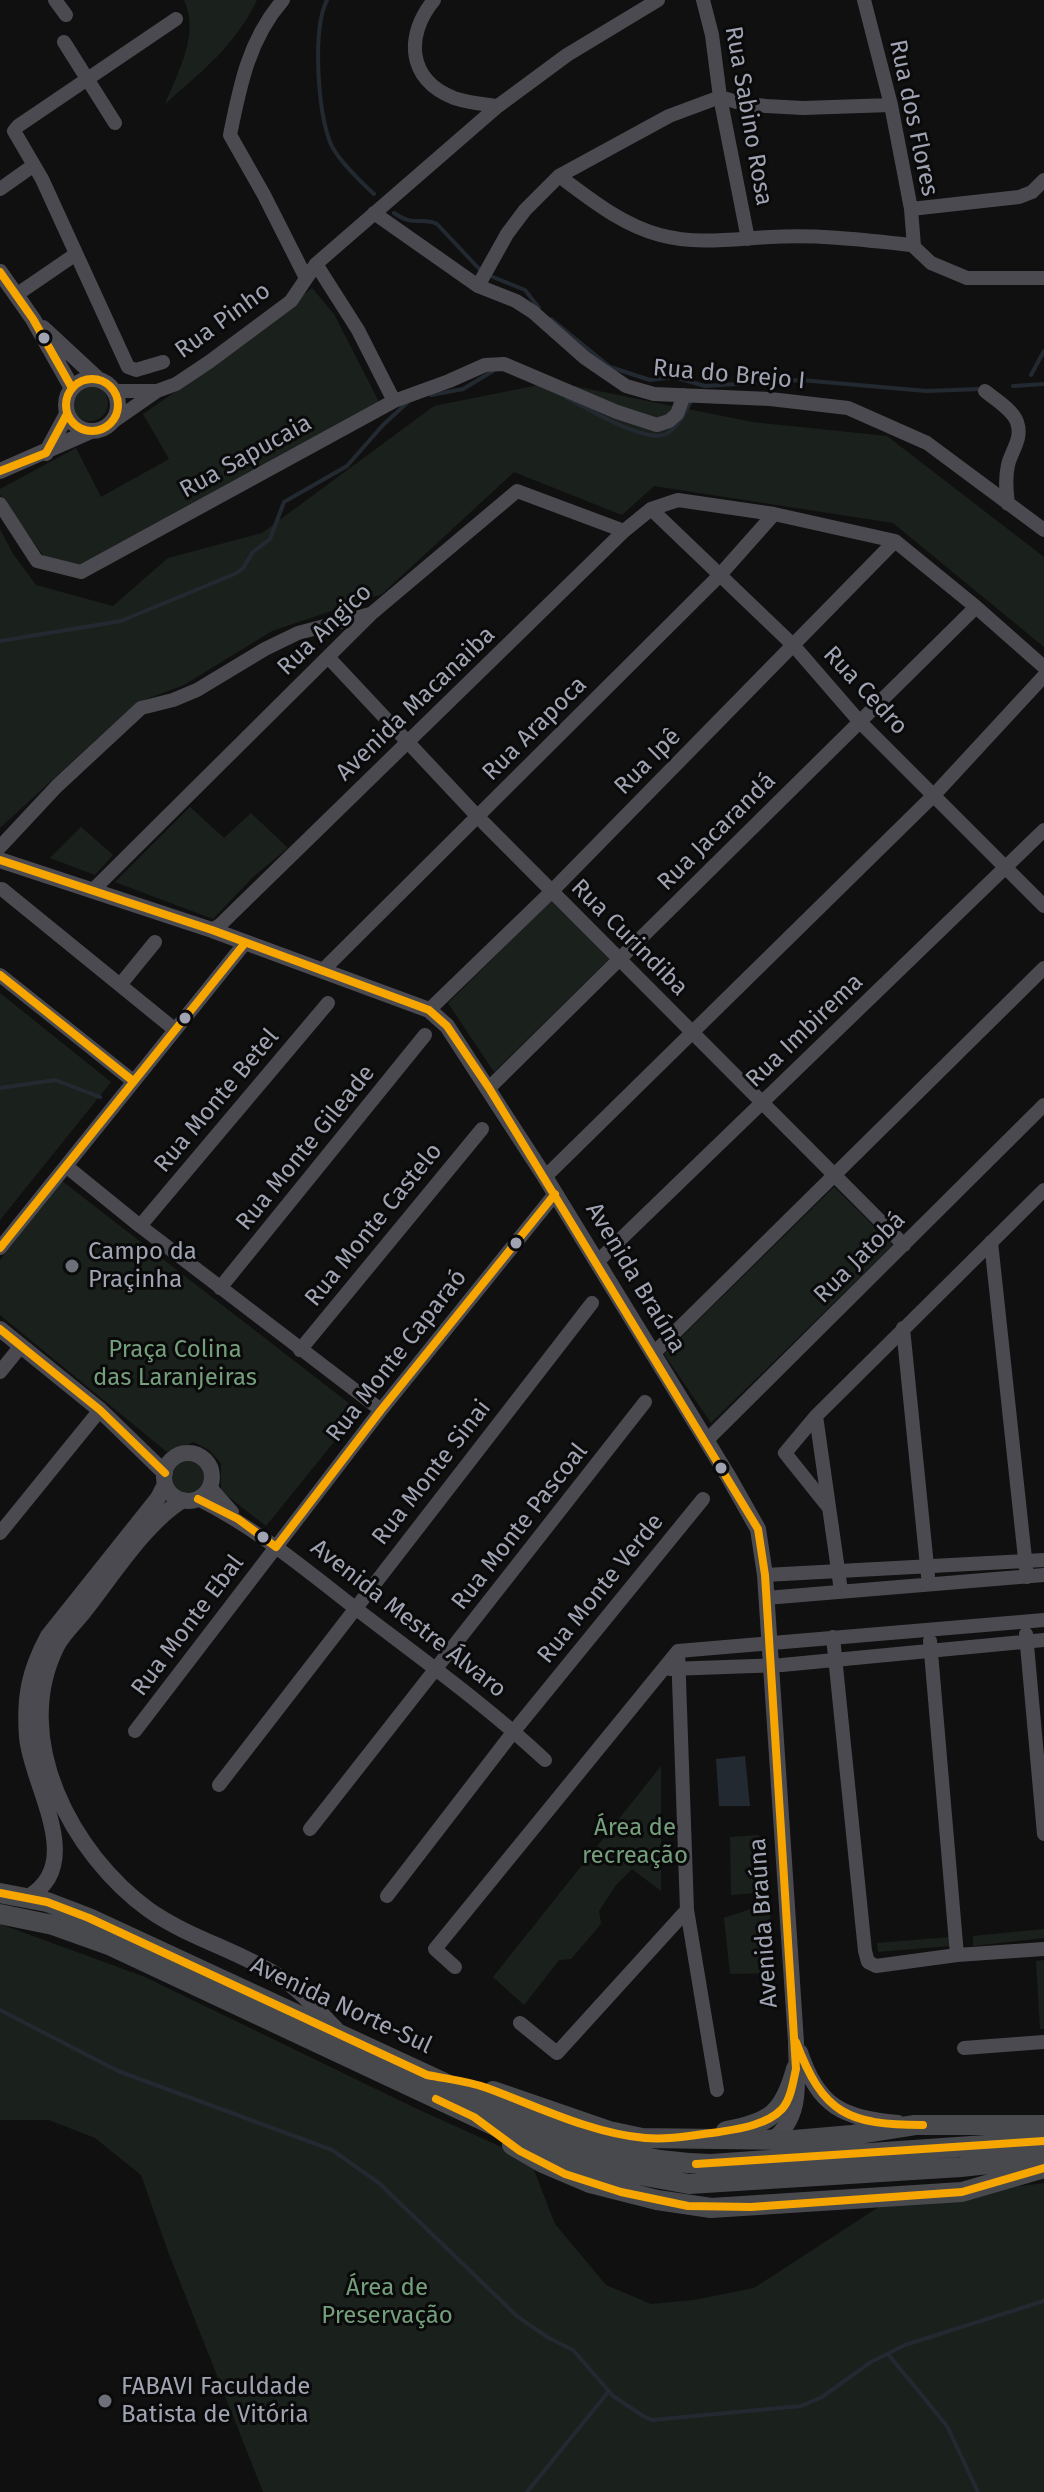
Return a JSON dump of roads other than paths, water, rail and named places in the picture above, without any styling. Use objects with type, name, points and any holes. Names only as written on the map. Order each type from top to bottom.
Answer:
[{"type":"main road","name":"Avenida Norte-Sul","points":[[0,1898],[28,1897],[89,1918],[543,2127],[606,2150],[698,2174]]},
{"type":"main road","name":"Avenida Norte-Sul","points":[[0,1898],[53,1925],[109,1945],[474,2117],[606,2169],[655,2180],[698,2174],[974,2156],[1044,2158]]},
{"type":"main road","points":[[667,2139],[731,2130],[766,2120],[782,2109],[796,2069]]},
{"type":"main road","points":[[427,2075],[484,2087],[525,2104],[609,2131],[642,2138],[772,2140],[832,2137],[915,2125],[1044,2125]]},
{"type":"main road","points":[[474,2117],[520,2151],[565,2174],[621,2192],[711,2208],[962,2192],[1044,2168]]},
{"type":"main road","points":[[927,2194],[939,2187],[969,2182],[975,2176],[972,2139],[965,2131],[943,2124]]},
{"type":"main road","points":[[711,2208],[698,2200],[699,2153],[707,2147],[752,2145],[772,2140]]},
{"type":"main road","name":"Avenida Norte-Sul","points":[[974,2156],[1044,2141]]},
{"type":"street","points":[[55,0],[66,15]]},
{"type":"street","points":[[283,0],[256,39],[245,63],[230,135],[306,278]]},
{"type":"street","points":[[434,0],[426,9],[413,40],[414,57],[423,74],[452,97],[498,106]]},
{"type":"street","name":"Rua Pinho","points":[[111,423],[157,391],[176,384],[291,301],[316,264],[498,106],[567,55],[658,0]]},
{"type":"street","name":"Rua Sabino Rosa","points":[[703,0],[748,239]]},
{"type":"street","name":"Rua dos Flores","points":[[864,0],[891,105],[911,209],[914,246]]},
{"type":"street","points":[[163,362],[136,370],[128,367],[34,165],[15,134],[15,128],[176,19]]},
{"type":"street","points":[[64,42],[115,123]]},
{"type":"street","points":[[478,286],[507,234],[525,210],[559,176],[640,131],[720,97],[740,103],[779,107],[891,105]]},
{"type":"street","points":[[0,189],[34,165]]},
{"type":"street","points":[[559,176],[605,209],[632,225],[658,235],[717,242],[792,237],[914,246],[931,263],[967,278],[1044,278]]},
{"type":"street","points":[[911,209],[1019,197],[1032,192],[1044,180]]},
{"type":"street","name":"Rua do Brejo I","points":[[374,213],[478,286],[516,301],[533,312],[585,358],[626,386],[654,394],[770,399],[848,408],[927,443],[1044,530]]},
{"type":"street","points":[[16,295],[76,254]]},
{"type":"street","points":[[316,264],[358,330],[394,401]]},
{"type":"street","points":[[0,272],[33,319],[72,388]]},
{"type":"street","points":[[0,471],[102,429],[111,423],[118,410],[113,391],[33,319]]},
{"type":"street","name":"Rua Sapucaia","points":[[0,504],[37,561],[81,572],[394,401],[485,365],[504,364],[617,412],[657,425],[677,414],[684,395]]},
{"type":"street","points":[[46,453],[67,414],[66,403],[72,388],[81,381],[99,380]]},
{"type":"street","name":"Rua Pinho","points":[[113,391],[157,391]]},
{"type":"street","points":[[985,391],[1012,414],[1017,423],[1017,446],[1009,460],[1005,482],[1008,504]]},
{"type":"street","points":[[67,414],[77,426],[91,431]]},
{"type":"street","name":"Rua Angico","points":[[92,891],[371,614],[517,491],[624,531]]},
{"type":"street","points":[[651,509],[664,502],[678,500],[774,514],[895,541],[1044,667]]},
{"type":"street","name":"Avenida Macanaiba","points":[[212,930],[624,531],[651,509]]},
{"type":"street","name":"Rua Cedro","points":[[651,509],[794,646],[859,721],[1044,906]]},
{"type":"street","name":"Rua Arapoca","points":[[322,971],[719,576],[774,514]]},
{"type":"street","name":"Rua Ipê","points":[[429,1010],[552,891],[895,541]]},
{"type":"street","name":"Rua Jacarandá","points":[[489,1088],[976,607]]},
{"type":"street","points":[[0,847],[57,786],[141,708],[197,690],[298,633],[371,614]]},
{"type":"street","name":"Rua Curindiba","points":[[328,657],[478,817],[904,1245]]},
{"type":"street","points":[[545,1177],[934,795],[1044,676]]},
{"type":"street","name":"Rua Imbirema","points":[[597,1262],[1044,830]]},
{"type":"street","name":"Avenida Braúna","points":[[0,860],[212,930],[429,1010],[447,1026],[489,1088],[706,1441],[758,1529],[765,1575],[796,2042],[796,2106],[787,2124],[772,2140]]},
{"type":"street","points":[[2,889],[174,1029]]},
{"type":"street","points":[[120,985],[155,942]]},
{"type":"street","points":[[0,1248],[245,943]]},
{"type":"street","points":[[653,1354],[1044,968]]},
{"type":"street","points":[[0,975],[133,1081]]},
{"type":"street","name":"Rua Monte Betel","points":[[140,1226],[328,1003]]},
{"type":"street","name":"Rua Monte Gileade","points":[[220,1288],[425,1035]]},
{"type":"street","name":"Rua Jatobá","points":[[706,1441],[1044,1105]]},
{"type":"street","name":"Rua Monte Castelo","points":[[300,1350],[482,1129]]},
{"type":"street","points":[[66,1166],[381,1410]]},
{"type":"street","points":[[830,1509],[785,1453],[816,1416],[903,1328],[991,1242],[1036,1205],[1044,1190]]},
{"type":"street","name":"Rua Monte Caparaó","points":[[276,1547],[381,1410],[555,1194]]},
{"type":"street","points":[[991,1242],[1026,1569]]},
{"type":"street","name":"Rua Monte Sinai","points":[[219,1785],[592,1303]]},
{"type":"street","points":[[903,1328],[929,1584]]},
{"type":"street","points":[[0,1329],[100,1410],[167,1472],[172,1494],[197,1495]]},
{"type":"street","points":[[0,1372],[21,1346]]},
{"type":"street","name":"Rua Monte Pascoal","points":[[310,1829],[645,1402]]},
{"type":"street","points":[[0,1533],[100,1410]]},
{"type":"street","points":[[816,1416],[841,1591]]},
{"type":"street","points":[[28,1897],[40,1890],[48,1880],[56,1842],[27,1739],[27,1686],[34,1662],[48,1636],[158,1498],[167,1472],[184,1453],[201,1457],[211,1470],[197,1495],[158,1519],[58,1643],[48,1668],[42,1701],[41,1737],[52,1777],[69,1817],[93,1857],[118,1886],[168,1922],[277,1975],[299,1991],[340,2033]]},
{"type":"street","name":"Avenida Mestre Álvaro","points":[[197,1495],[238,1519],[276,1547],[437,1670],[514,1731],[545,1760]]},
{"type":"street","name":"Rua Monte Verde","points":[[387,1896],[514,1731],[703,1499]]},
{"type":"street","name":"Rua Monte Ebal","points":[[135,1731],[276,1547]]},
{"type":"street","points":[[766,1598],[929,1584],[1026,1569],[1044,1560]]},
{"type":"street","points":[[765,1575],[927,1567],[1026,1569],[1044,1575]]},
{"type":"street","points":[[455,1967],[435,1949],[678,1651],[1044,1620]]},
{"type":"street","points":[[1025,1622],[1041,1757],[1044,1834]]},
{"type":"street","points":[[929,1629],[957,1955]]},
{"type":"street","points":[[833,1637],[868,1962],[876,1966],[957,1955],[1044,1949]]},
{"type":"street","points":[[662,1668],[771,1666],[1044,1640]]},
{"type":"street","points":[[678,1651],[687,1910],[717,2090]]},
{"type":"street","points":[[520,2023],[557,2053],[687,1910]]},
{"type":"street","name":"Avenida Braúna","points":[[796,2042],[813,2083],[837,2110],[868,2120],[915,2125]]},
{"type":"street","points":[[964,2048],[1044,2042]]},
{"type":"waterway","points":[[327,0],[322,13],[318,50],[326,128],[338,155],[374,194]]},
{"type":"waterway","points":[[394,213],[408,220],[437,224],[483,273]]},
{"type":"waterway","points":[[488,275],[525,290],[539,308]]},
{"type":"waterway","points":[[551,319],[610,367],[650,380],[674,377],[705,386],[801,380],[926,391],[981,389]]},
{"type":"waterway","points":[[1031,375],[1044,351]]},
{"type":"waterway","points":[[431,395],[463,389],[493,371]]},
{"type":"waterway","points":[[1013,386],[1044,384]]},
{"type":"waterway","points":[[567,398],[616,424],[657,436],[675,427],[692,399]]},
{"type":"waterway","points":[[0,641],[121,621],[237,573],[253,552],[270,539],[284,502],[347,466],[408,402]]},
{"type":"waterway","points":[[0,1088],[55,1080],[100,1097]]},
{"type":"waterway","points":[[0,2010],[118,2071],[332,2150],[379,2183],[518,2317],[573,2350],[613,2396],[652,2420],[801,2406],[822,2397],[871,2362],[905,2345],[1044,2301]]},
{"type":"waterway","points":[[888,2354],[947,2426],[978,2492]]},
{"type":"waterway","points":[[527,2492],[609,2391]]},
{"type":"place","name":"Campo da Praçinha","points":[[72,1266]]},
{"type":"place","name":"FABAVI Faculdade Batista de Vitória","points":[[105,2401]]},
{"type":"park label","name":"Praça Colina das Laranjeiras","points":[[175,1364]]},
{"type":"park label","name":"Área de recreação","points":[[635,1842]]},
{"type":"park label","name":"Área de Preservação","points":[[387,2302]]}]
